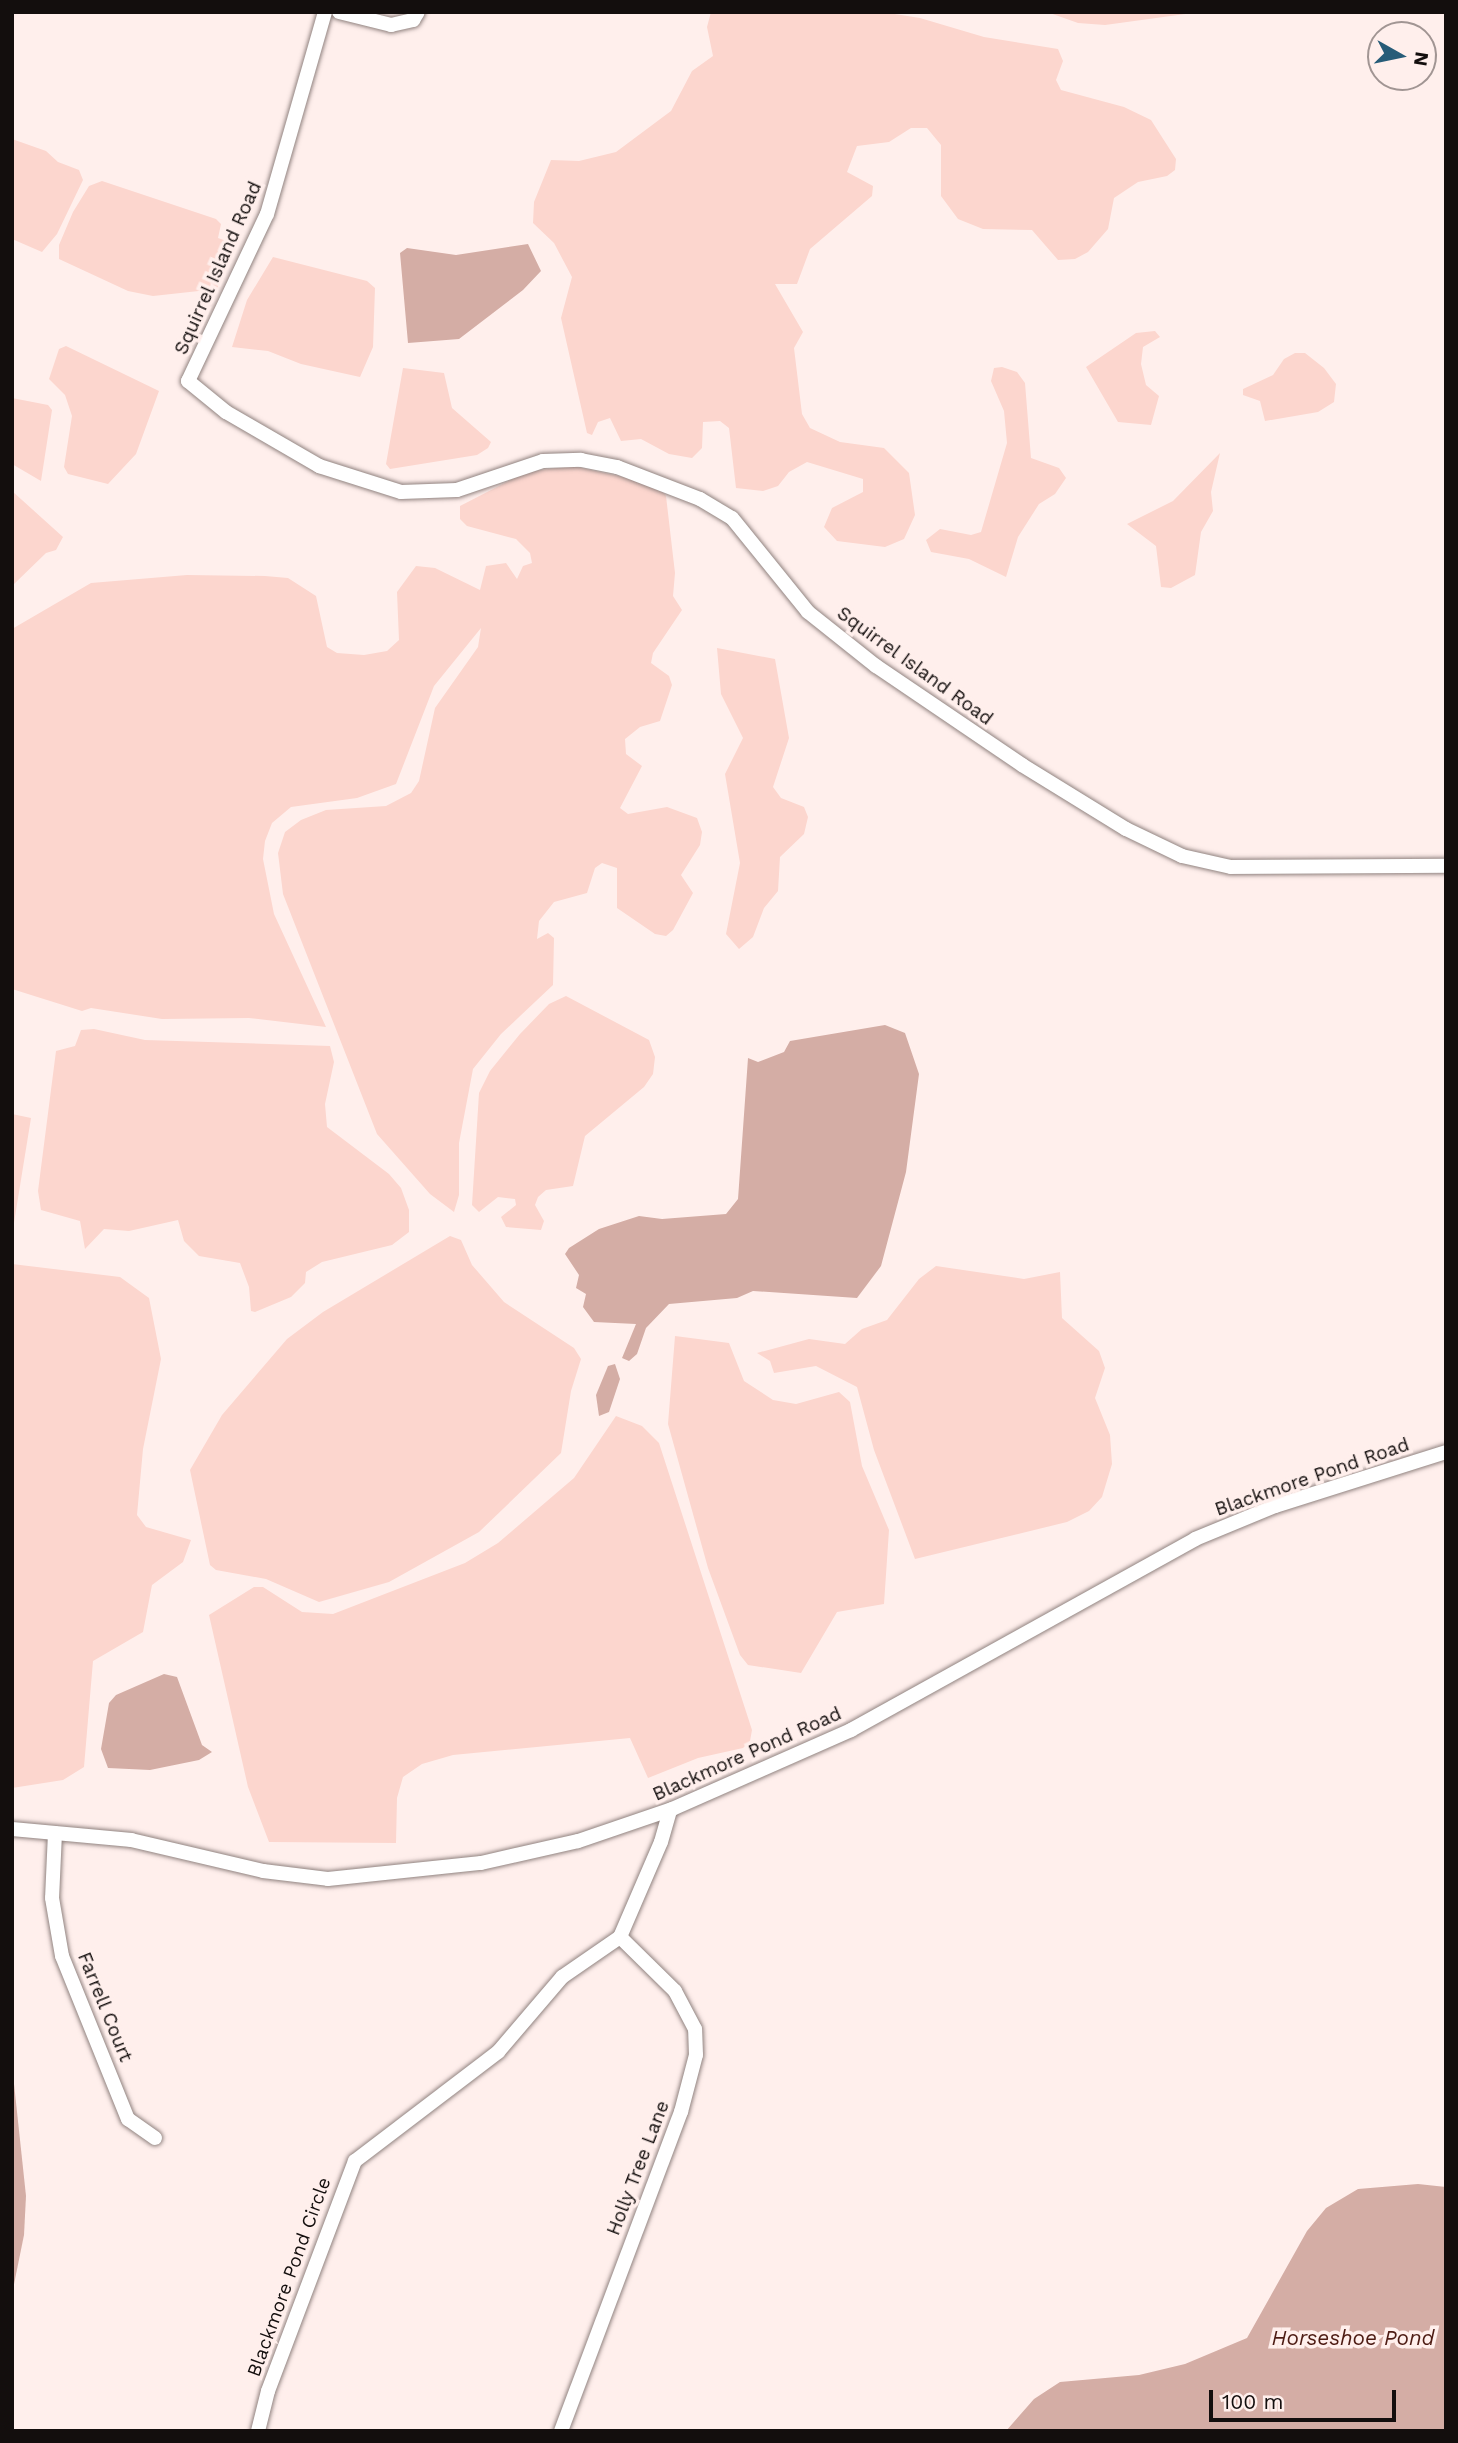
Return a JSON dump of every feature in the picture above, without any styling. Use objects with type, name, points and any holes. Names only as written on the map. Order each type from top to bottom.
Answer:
[{"type":"street","name":"Squirrel Island Road","points":[[325,12],[267,214],[188,381],[226,412],[319,466],[401,492],[457,490],[543,461],[581,460],[628,471],[700,499],[732,518],[808,612],[876,666],[1022,765],[1182,856],[1231,867],[1446,866]]},
{"type":"street","points":[[340,12],[391,25],[413,20],[418,12]]},
{"type":"street","name":"Blackmore Pond Road","points":[[12,1829],[166,1846],[263,1871],[328,1879],[481,1863],[578,1841],[670,1810],[851,1730],[1195,1539],[1275,1506],[1446,1452]]},
{"type":"street","points":[[620,1937],[661,1842],[670,1810]]},
{"type":"street","name":"Farrell Court","points":[[55,1833],[52,1898],[62,1956],[128,2119],[155,2138]]},
{"type":"street","name":"Blackmore Pond Circle","points":[[258,2431],[275,2371],[355,2161],[498,2052],[562,1977],[620,1937]]},
{"type":"street","name":"Holly Tree Lane","points":[[561,2431],[681,2112],[696,2054],[695,2029],[675,1991],[620,1937]]},
{"type":"shaded area","points":[[711,12],[882,12],[920,18],[984,37],[1058,49],[1063,61],[1056,80],[1061,90],[1124,107],[1151,120],[1176,159],[1175,170],[1167,176],[1138,182],[1114,198],[1108,229],[1088,252],[1075,259],[1058,260],[1032,230],[983,229],[958,219],[941,196],[941,145],[927,128],[911,128],[889,142],[857,146],[847,172],[873,186],[872,196],[810,249],[797,284],[775,284],[803,332],[794,348],[802,414],[810,428],[840,442],[884,448],[909,473],[915,515],[904,539],[885,547],[837,541],[824,527],[832,508],[863,492],[863,479],[807,462],[789,472],[778,486],[763,491],[736,488],[729,428],[720,421],[703,422],[702,448],[692,458],[669,454],[641,439],[621,441],[610,418],[598,422],[592,435],[587,433],[561,318],[572,277],[554,243],[533,223],[534,202],[551,160],[579,161],[616,152],[671,111],[692,71],[713,56],[707,27]]},
{"type":"shaded area","points":[[1047,12],[1200,12],[1105,25],[1078,23]]},
{"type":"shaded area","points":[[12,139],[46,151],[58,162],[79,170],[83,180],[57,234],[42,252],[12,239]]},
{"type":"shaded area","points":[[102,181],[216,219],[221,224],[218,238],[232,243],[217,289],[153,296],[128,291],[59,259],[59,245],[73,212],[89,186]]},
{"type":"shaded area","points":[[273,257],[367,281],[375,288],[373,347],[360,377],[301,364],[268,351],[232,347],[247,300]]},
{"type":"shaded area","points":[[1155,331],[1160,337],[1143,347],[1141,364],[1146,385],[1159,396],[1151,425],[1118,422],[1086,367],[1136,333]]},
{"type":"shaded area","points":[[66,346],[159,391],[136,454],[108,484],[68,474],[64,467],[72,416],[65,395],[49,379],[59,349]]},
{"type":"shaded area","points":[[1295,353],[1305,353],[1324,368],[1336,384],[1334,402],[1318,412],[1265,421],[1260,401],[1243,395],[1243,389],[1273,375],[1284,359]]},
{"type":"shaded area","points":[[1002,367],[1017,372],[1025,383],[1031,458],[1059,468],[1066,478],[1055,494],[1039,504],[1018,537],[1006,577],[969,559],[931,552],[926,540],[940,529],[971,535],[981,532],[1007,443],[1004,411],[991,381],[994,368]]},
{"type":"shaded area","points":[[403,368],[444,373],[452,408],[491,442],[488,448],[477,455],[390,469],[386,464]]},
{"type":"shaded area","points":[[12,398],[48,405],[52,410],[41,481],[12,464]]},
{"type":"shaded area","points":[[1220,453],[1211,492],[1213,511],[1201,532],[1195,575],[1171,588],[1161,587],[1156,546],[1127,524],[1173,501]]},
{"type":"shaded area","points":[[572,466],[660,488],[666,496],[675,573],[673,596],[682,610],[653,653],[651,663],[669,676],[672,685],[660,721],[640,727],[625,739],[626,754],[642,766],[620,808],[628,814],[667,807],[697,818],[702,832],[700,845],[681,875],[693,893],[673,930],[666,936],[655,934],[617,908],[617,868],[602,863],[595,868],[587,893],[554,902],[539,921],[537,939],[548,933],[554,938],[553,985],[501,1034],[473,1069],[459,1143],[459,1195],[454,1212],[430,1194],[377,1134],[283,894],[278,853],[285,832],[301,820],[326,810],[386,806],[411,793],[419,781],[435,708],[478,647],[481,628],[434,686],[396,784],[357,798],[291,807],[272,823],[265,841],[263,859],[274,914],[326,1027],[249,1018],[162,1019],[91,1008],[82,1011],[12,989],[12,629],[91,583],[187,575],[265,576],[288,578],[316,596],[327,647],[337,653],[364,655],[387,651],[399,640],[397,592],[416,566],[435,568],[480,590],[486,566],[506,563],[517,579],[523,566],[532,563],[530,553],[516,539],[467,526],[460,519],[460,506],[526,472]]},
{"type":"shaded area","points":[[12,491],[63,537],[56,550],[46,553],[12,586]]},
{"type":"shaded area","points":[[717,648],[775,659],[789,738],[773,787],[781,798],[804,807],[808,817],[804,834],[780,857],[778,891],[764,908],[753,937],[739,949],[726,934],[740,863],[725,774],[743,738],[721,694]]},
{"type":"shaded area","points":[[566,996],[649,1040],[655,1057],[653,1074],[644,1087],[585,1136],[573,1186],[546,1190],[538,1197],[535,1205],[544,1221],[541,1230],[506,1227],[501,1217],[516,1205],[515,1199],[498,1197],[479,1212],[472,1205],[479,1093],[490,1071],[520,1034],[549,1004]]},
{"type":"shaded area","points":[[94,1029],[145,1040],[330,1046],[334,1062],[325,1104],[327,1127],[389,1174],[401,1188],[409,1210],[409,1232],[392,1245],[322,1262],[306,1272],[305,1283],[291,1297],[255,1312],[251,1311],[249,1287],[240,1263],[199,1256],[184,1241],[178,1220],[129,1231],[104,1229],[85,1249],[80,1221],[41,1210],[38,1191],[56,1051],[75,1046],[81,1030]]},
{"type":"shaded area","points":[[12,1114],[31,1118],[12,1235]]},
{"type":"shaded area","points":[[450,1236],[461,1240],[472,1265],[504,1302],[574,1348],[581,1359],[571,1391],[561,1453],[479,1532],[389,1582],[319,1602],[266,1579],[216,1570],[210,1565],[190,1470],[222,1415],[287,1339],[323,1312]]},
{"type":"shaded area","points":[[12,1264],[120,1277],[149,1298],[161,1359],[143,1449],[137,1515],[146,1527],[191,1540],[183,1562],[152,1585],[143,1632],[93,1661],[84,1767],[63,1780],[12,1788]]},
{"type":"shaded area","points":[[936,1266],[1024,1279],[1060,1272],[1062,1318],[1099,1351],[1105,1368],[1095,1398],[1110,1435],[1112,1464],[1102,1497],[1089,1511],[1067,1522],[915,1559],[874,1450],[857,1387],[816,1366],[774,1373],[770,1361],[757,1353],[809,1339],[845,1344],[862,1329],[887,1320],[919,1279]]},
{"type":"shaded area","points":[[675,1336],[729,1343],[744,1381],[773,1400],[796,1404],[839,1392],[850,1402],[862,1466],[889,1530],[884,1604],[837,1612],[801,1673],[748,1665],[740,1655],[708,1568],[668,1424]]},
{"type":"shaded area","points":[[616,1416],[642,1426],[659,1443],[752,1730],[750,1741],[743,1748],[698,1758],[648,1778],[630,1738],[453,1755],[422,1764],[403,1777],[397,1798],[396,1843],[269,1842],[248,1787],[209,1615],[254,1587],[263,1587],[302,1612],[333,1614],[465,1563],[498,1543],[574,1478]]},
{"type":"water","points":[[528,244],[541,271],[523,290],[459,339],[408,343],[400,253],[407,248],[456,255]]},
{"type":"water","points":[[885,1025],[905,1033],[919,1074],[906,1172],[881,1266],[857,1298],[753,1291],[737,1298],[669,1304],[646,1328],[637,1354],[629,1361],[622,1358],[636,1324],[594,1322],[583,1307],[586,1294],[576,1288],[579,1275],[565,1254],[569,1248],[599,1229],[639,1216],[662,1219],[726,1214],[738,1199],[748,1058],[758,1062],[784,1052],[790,1041]]},
{"type":"water","points":[[615,1364],[620,1379],[609,1412],[599,1416],[596,1395],[608,1366]]},
{"type":"water","points":[[164,1674],[177,1677],[202,1745],[212,1752],[199,1760],[150,1770],[108,1768],[101,1749],[109,1703],[116,1695]]},
{"type":"water","points":[[12,2065],[26,2196],[24,2235],[12,2294]]},
{"type":"water","name":"Horseshoe Pond","points":[[1418,2184],[1446,2187],[1446,2431],[1006,2431],[1034,2399],[1060,2382],[1139,2375],[1185,2364],[1247,2338],[1307,2231],[1326,2208],[1358,2189]]}]
